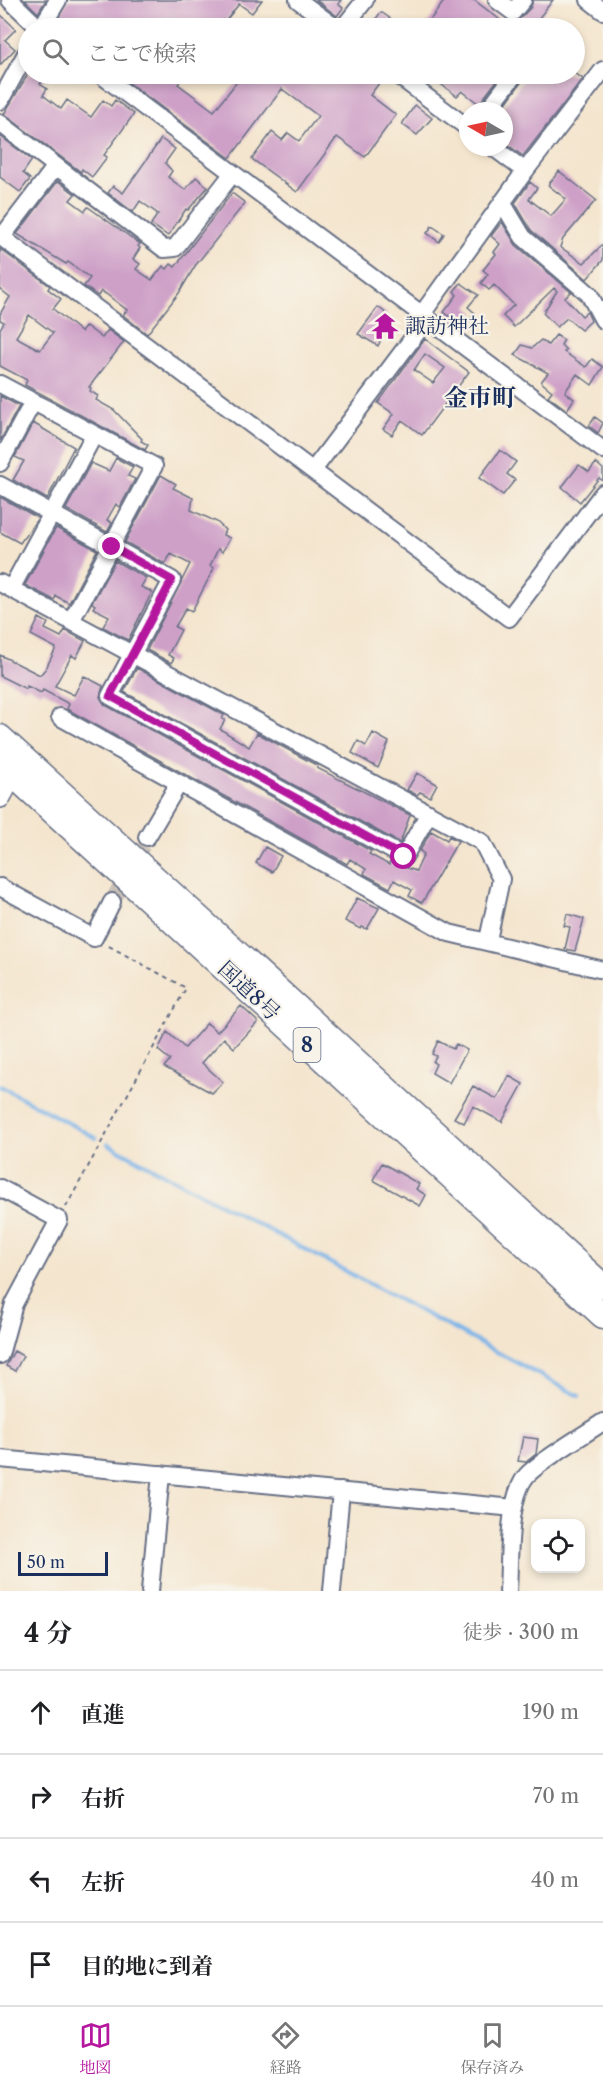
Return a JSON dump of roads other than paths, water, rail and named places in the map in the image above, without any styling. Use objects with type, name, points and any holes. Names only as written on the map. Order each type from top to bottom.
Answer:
[{"type":"highway","name":"国道8号","points":[[0,736],[11,765],[603,1316]]},
{"type":"highway","name":"国道8号","points":[[11,765],[564,1249],[603,1286]]},
{"type":"highway","points":[[564,1249],[603,1277]]},
{"type":"main road","points":[[0,797],[11,765]]},
{"type":"street","points":[[10,0],[29,18]]},
{"type":"street","points":[[46,18],[58,0]]},
{"type":"street","points":[[298,0],[322,18]]},
{"type":"street","points":[[352,18],[365,0]]},
{"type":"street","points":[[497,0],[513,12],[523,0]]},
{"type":"street","points":[[589,0],[603,11]]},
{"type":"street","points":[[0,101],[18,68]]},
{"type":"street","points":[[314,469],[425,316],[502,202],[603,70]]},
{"type":"street","points":[[113,84],[603,450]]},
{"type":"street","points":[[409,84],[459,121]]},
{"type":"street","points":[[494,102],[507,84]]},
{"type":"street","points":[[0,123],[164,249],[175,248],[233,173]]},
{"type":"street","points":[[505,156],[525,171]]},
{"type":"street","points":[[56,166],[1,236],[314,469],[509,618],[603,493]]},
{"type":"street","points":[[502,202],[523,237],[589,294],[603,320]]},
{"type":"street","points":[[0,384],[154,466],[71,621]]},
{"type":"street","points":[[0,463],[33,402]]},
{"type":"street","points":[[94,435],[52,514],[6,586],[482,842],[501,879],[488,940]]},
{"type":"street","points":[[0,485],[172,580],[110,696],[404,857],[429,813]]},
{"type":"street","points":[[60,717],[448,933],[488,940],[603,970]]},
{"type":"street","points":[[147,837],[179,783]]},
{"type":"street","points":[[0,887],[94,938],[112,902]]},
{"type":"street","points":[[0,1188],[59,1221],[14,1304],[0,1355]]},
{"type":"street","points":[[508,1591],[514,1508],[520,1487],[528,1474],[603,1422]]},
{"type":"street","points":[[0,1459],[514,1508]]},
{"type":"street","points":[[150,1591],[161,1474]]},
{"type":"street","points":[[332,1591],[341,1491]]},
{"type":"waterway","points":[[0,1086],[96,1138]]},
{"type":"waterway","points":[[108,1144],[579,1396]]},
{"type":"tunnel","points":[[112,902],[147,837]]},
{"type":"place","name":"諏訪神社","points":[[385,326]]},
{"type":"district","name":"金市町","points":[[480,398]]}]
